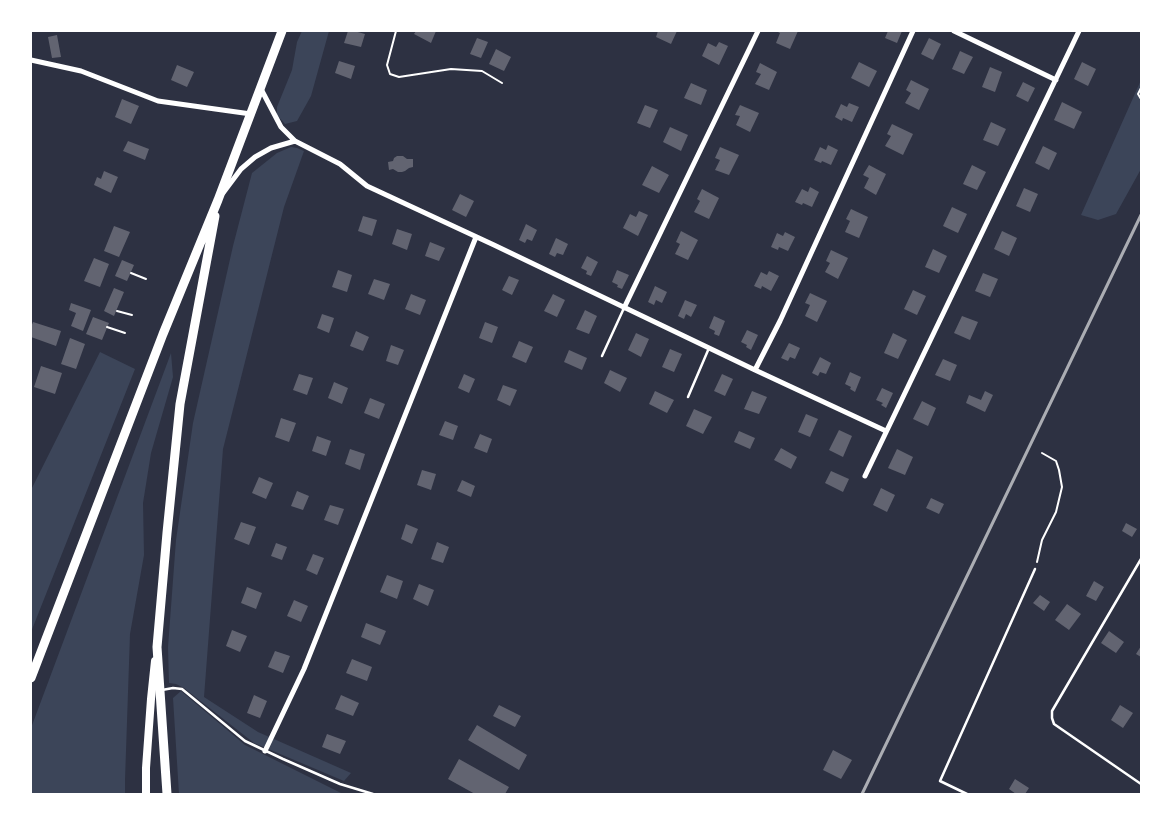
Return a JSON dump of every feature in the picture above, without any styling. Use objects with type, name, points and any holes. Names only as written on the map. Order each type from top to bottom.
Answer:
[{"type":"main road","points":[[31,678],[282,31]]},
{"type":"main road","points":[[146,794],[151,699],[180,404],[218,200]]},
{"type":"main road","points":[[157,647],[167,794]]},
{"type":"street","points":[[624,308],[758,31]]},
{"type":"street","points":[[755,370],[780,321],[913,31]]},
{"type":"street","points":[[954,31],[1056,80]]},
{"type":"street","points":[[865,476],[1079,31]]},
{"type":"street","points":[[31,60],[81,71],[158,100],[251,114]]},
{"type":"street","points":[[260,88],[281,127],[296,141],[340,164],[367,186],[886,431]]},
{"type":"street","points":[[218,200],[242,169],[255,157],[271,148],[296,141]]},
{"type":"street","points":[[266,751],[304,669],[476,237]]},
{"type":"lane","points":[[602,356],[624,308]]},
{"type":"lane","points":[[688,397],[709,348]]},
{"type":"lane","points":[[1141,559],[1052,711],[1052,718],[1054,724],[1141,784]]},
{"type":"lane","points":[[967,794],[940,780],[1035,569]]},
{"type":"lane","points":[[160,690],[182,689],[244,741],[340,784],[373,794]]},
{"type":"path","points":[[396,31],[387,65],[390,74],[399,77],[451,69],[482,71],[502,83]]},
{"type":"path","points":[[1141,88],[1138,94],[1141,99]]},
{"type":"path","points":[[131,273],[146,280]]},
{"type":"path","points":[[117,311],[132,315]]},
{"type":"path","points":[[107,327],[125,333]]},
{"type":"path","points":[[1035,569],[1042,540],[1056,512],[1062,487],[1056,460],[1042,453]]},
{"type":"shaded area","points":[[302,31],[329,31],[311,96],[297,121],[285,124],[277,115],[277,107],[292,70],[297,42]]},
{"type":"shaded area","points":[[1141,80],[1141,169],[1116,214],[1098,220],[1081,215]]},
{"type":"shaded area","points":[[291,147],[304,151],[284,207],[223,449],[204,697],[258,732],[351,773],[344,781],[254,743],[184,688],[169,683],[168,647],[176,540],[193,423],[233,246],[252,173],[277,153]]},
{"type":"shaded area","points":[[100,352],[135,369],[31,632],[31,490]]},
{"type":"shaded area","points":[[171,353],[173,377],[151,453],[143,503],[144,555],[130,634],[125,794],[31,794],[31,728]]},
{"type":"shaded area","points":[[181,691],[245,745],[343,794],[179,794],[173,698]]},
{"type":"building","points":[[348,31],[365,34],[361,47],[344,43]]},
{"type":"building","points":[[416,31],[436,31],[431,43],[414,34]]},
{"type":"building","points":[[658,31],[677,31],[671,44],[656,37]]},
{"type":"building","points":[[776,31],[798,31],[790,49],[776,43],[780,33]]},
{"type":"building","points":[[888,31],[902,31],[897,43],[885,38]]},
{"type":"building","points":[[57,35],[61,57],[52,58],[48,37]]},
{"type":"building","points":[[477,38],[488,42],[481,58],[470,54]]},
{"type":"building","points":[[929,38],[941,44],[933,60],[921,54]]},
{"type":"building","points":[[719,42],[728,46],[719,65],[702,56],[708,43],[716,47]]},
{"type":"building","points":[[496,49],[511,57],[504,71],[489,64]]},
{"type":"building","points":[[960,51],[973,57],[964,74],[952,69]]},
{"type":"building","points":[[339,61],[355,66],[351,79],[335,73]]},
{"type":"building","points":[[859,62],[877,71],[869,87],[851,78]]},
{"type":"building","points":[[1082,62],[1096,69],[1088,86],[1074,79]]},
{"type":"building","points":[[760,63],[777,72],[769,90],[755,84],[761,74],[756,72]]},
{"type":"building","points":[[177,65],[194,72],[187,87],[171,80]]},
{"type":"building","points":[[990,67],[1002,72],[995,92],[982,87]]},
{"type":"building","points":[[911,80],[929,89],[919,110],[905,103],[911,93],[906,90]]},
{"type":"building","points":[[1023,82],[1035,88],[1028,102],[1016,96]]},
{"type":"building","points":[[691,83],[707,90],[701,105],[684,98]]},
{"type":"building","points":[[122,99],[139,106],[131,124],[115,117]]},
{"type":"building","points":[[1062,102],[1082,112],[1074,129],[1054,120]]},
{"type":"building","points":[[849,103],[859,107],[852,122],[843,118],[842,121],[835,117],[841,104],[847,107]]},
{"type":"building","points":[[645,105],[658,110],[650,128],[637,123]]},
{"type":"building","points":[[740,105],[759,113],[750,132],[736,125],[740,116],[735,115]]},
{"type":"building","points":[[991,122],[1006,129],[998,146],[983,140]]},
{"type":"building","points":[[892,124],[913,134],[903,155],[885,146],[891,136],[887,134]]},
{"type":"building","points":[[670,127],[688,135],[681,151],[663,142]]},
{"type":"building","points":[[128,141],[149,149],[145,160],[123,151]]},
{"type":"building","points":[[828,145],[838,150],[831,165],[814,160],[820,147],[826,150]]},
{"type":"building","points":[[1043,146],[1057,153],[1049,170],[1035,163]]},
{"type":"building","points":[[720,147],[739,155],[729,175],[715,170],[720,160],[715,158]]},
{"type":"building","points":[[397,156],[413,159],[413,167],[402,172],[393,169],[389,170],[388,162],[393,161]]},
{"type":"building","points":[[869,165],[886,174],[876,195],[864,188],[869,178],[863,175]]},
{"type":"building","points":[[972,165],[986,172],[977,190],[963,184]]},
{"type":"building","points":[[652,166],[669,175],[659,193],[642,185]]},
{"type":"building","points":[[104,171],[118,177],[111,193],[94,185],[97,177],[101,179]]},
{"type":"building","points":[[810,187],[819,192],[812,207],[795,202],[802,189],[808,192]]},
{"type":"building","points":[[1024,188],[1038,194],[1030,212],[1016,206]]},
{"type":"building","points":[[702,189],[719,198],[709,219],[694,212],[700,201],[697,199]]},
{"type":"building","points":[[460,194],[474,201],[466,217],[452,210]]},
{"type":"building","points":[[952,207],[967,214],[958,233],[943,226]]},
{"type":"building","points":[[851,209],[868,217],[859,238],[845,232],[850,221],[846,219]]},
{"type":"building","points":[[639,211],[648,215],[638,236],[623,228],[630,214],[636,217]]},
{"type":"building","points":[[363,216],[377,220],[372,236],[358,231]]},
{"type":"building","points":[[526,224],[537,230],[532,241],[527,239],[525,243],[519,240]]},
{"type":"building","points":[[114,226],[130,232],[119,257],[104,251]]},
{"type":"building","points":[[397,229],[412,234],[407,250],[392,244]]},
{"type":"building","points":[[681,231],[698,240],[688,260],[675,254],[680,244],[676,242]]},
{"type":"building","points":[[1002,231],[1017,238],[1009,256],[994,249]]},
{"type":"building","points":[[785,232],[795,237],[788,251],[779,247],[778,250],[771,247],[777,233],[783,236]]},
{"type":"building","points":[[556,238],[568,244],[563,255],[557,253],[555,257],[549,254]]},
{"type":"building","points":[[430,242],[445,248],[439,261],[425,256]]},
{"type":"building","points":[[933,249],[947,256],[939,273],[925,267]]},
{"type":"building","points":[[831,250],[848,258],[838,279],[825,272],[830,263],[826,261]]},
{"type":"building","points":[[587,256],[598,262],[591,276],[586,274],[587,271],[581,268]]},
{"type":"building","points":[[94,258],[109,264],[100,287],[84,281]]},
{"type":"building","points":[[122,260],[134,265],[127,281],[115,276]]},
{"type":"building","points":[[338,270],[352,275],[347,292],[332,287]]},
{"type":"building","points":[[617,270],[629,275],[622,289],[612,282]]},
{"type":"building","points":[[769,271],[779,276],[771,291],[762,286],[761,289],[754,286],[761,272],[767,275]]},
{"type":"building","points":[[983,273],[998,279],[990,297],[975,291]]},
{"type":"building","points":[[509,276],[519,280],[512,295],[502,290]]},
{"type":"building","points":[[374,279],[390,284],[384,300],[368,294]]},
{"type":"building","points":[[655,286],[667,292],[662,303],[656,300],[654,305],[648,302]]},
{"type":"building","points":[[114,288],[124,292],[114,316],[104,311]]},
{"type":"building","points":[[913,290],[926,296],[917,315],[904,309]]},
{"type":"building","points":[[810,293],[827,301],[817,322],[805,316],[810,305],[805,303]]},
{"type":"building","points":[[411,294],[426,300],[420,315],[405,309]]},
{"type":"building","points":[[553,294],[565,300],[557,317],[544,311]]},
{"type":"building","points":[[685,300],[697,305],[691,317],[686,314],[684,319],[678,316]]},
{"type":"building","points":[[71,303],[91,310],[83,331],[71,326],[76,313],[69,310]]},
{"type":"building","points":[[585,310],[597,316],[589,334],[576,329]]},
{"type":"building","points":[[322,314],[334,318],[329,333],[317,328]]},
{"type":"building","points":[[714,316],[725,321],[719,336],[714,334],[715,331],[709,328]]},
{"type":"building","points":[[962,316],[978,322],[970,340],[954,333]]},
{"type":"building","points":[[93,317],[109,323],[102,340],[86,334]]},
{"type":"building","points":[[33,322],[61,331],[56,346],[31,337]]},
{"type":"building","points":[[485,322],[498,327],[492,343],[479,338]]},
{"type":"building","points":[[747,330],[758,335],[751,350],[741,342]]},
{"type":"building","points":[[356,331],[369,337],[363,351],[350,346]]},
{"type":"building","points":[[636,333],[649,339],[641,357],[628,350]]},
{"type":"building","points":[[893,333],[907,340],[898,359],[884,353]]},
{"type":"building","points":[[70,338],[85,344],[76,369],[61,364]]},
{"type":"building","points":[[519,341],[533,347],[526,363],[512,357]]},
{"type":"building","points":[[789,343],[800,348],[795,359],[790,357],[788,361],[781,358]]},
{"type":"building","points":[[391,345],[404,350],[398,365],[386,361]]},
{"type":"building","points":[[670,349],[682,354],[674,372],[662,367]]},
{"type":"building","points":[[569,350],[587,358],[582,370],[564,362]]},
{"type":"building","points":[[820,357],[831,363],[826,374],[820,372],[818,376],[812,373]]},
{"type":"building","points":[[943,359],[957,365],[950,381],[935,375]]},
{"type":"building","points":[[41,366],[62,373],[55,394],[34,387]]},
{"type":"building","points":[[610,370],[627,378],[620,392],[604,383]]},
{"type":"building","points":[[850,372],[861,377],[855,392],[845,384]]},
{"type":"building","points":[[299,374],[313,378],[307,395],[293,390]]},
{"type":"building","points":[[464,374],[475,379],[469,393],[458,388]]},
{"type":"building","points":[[722,374],[733,379],[725,396],[714,391]]},
{"type":"building","points":[[334,382],[348,388],[342,404],[328,398]]},
{"type":"building","points":[[503,385],[517,390],[510,406],[497,400]]},
{"type":"building","points":[[882,388],[893,393],[886,408],[881,405],[883,403],[876,400]]},
{"type":"building","points":[[655,391],[674,400],[667,413],[649,404]]},
{"type":"building","points":[[752,391],[767,397],[759,414],[744,409]]},
{"type":"building","points":[[985,391],[993,395],[985,412],[966,403],[969,395],[981,400]]},
{"type":"building","points":[[370,398],[385,404],[379,419],[364,413]]},
{"type":"building","points":[[922,401],[936,408],[928,426],[913,419]]},
{"type":"building","points":[[694,409],[712,417],[703,434],[686,426]]},
{"type":"building","points":[[806,414],[818,419],[810,437],[798,432]]},
{"type":"building","points":[[281,418],[296,423],[289,442],[275,437]]},
{"type":"building","points":[[445,421],[458,426],[453,440],[439,435]]},
{"type":"building","points":[[839,430],[852,436],[843,457],[829,450]]},
{"type":"building","points":[[739,431],[755,438],[750,449],[734,442]]},
{"type":"building","points":[[480,434],[492,439],[487,453],[474,448]]},
{"type":"building","points":[[317,436],[331,441],[326,456],[312,451]]},
{"type":"building","points":[[781,448],[797,457],[791,469],[774,460]]},
{"type":"building","points":[[350,449],[365,454],[360,470],[345,464]]},
{"type":"building","points":[[897,449],[913,457],[905,475],[888,468]]},
{"type":"building","points":[[422,470],[436,474],[431,490],[417,485]]},
{"type":"building","points":[[831,471],[849,479],[843,492],[825,483]]},
{"type":"building","points":[[259,477],[273,483],[266,499],[252,493]]},
{"type":"building","points":[[462,480],[475,486],[471,497],[457,491]]},
{"type":"building","points":[[881,488],[895,495],[887,512],[873,505]]},
{"type":"building","points":[[297,491],[309,496],[303,510],[291,506]]},
{"type":"building","points":[[931,498],[944,504],[939,514],[926,508]]},
{"type":"building","points":[[330,505],[344,509],[338,525],[324,520]]},
{"type":"building","points":[[241,522],[256,527],[249,545],[234,539]]},
{"type":"building","points":[[1126,523],[1137,529],[1132,537],[1122,531]]},
{"type":"building","points":[[406,524],[418,529],[412,544],[401,539]]},
{"type":"building","points":[[437,542],[449,547],[443,563],[431,559]]},
{"type":"building","points":[[276,543],[287,547],[282,560],[271,556]]},
{"type":"building","points":[[313,554],[324,558],[317,575],[306,570]]},
{"type":"building","points":[[387,575],[403,581],[397,599],[380,592]]},
{"type":"building","points":[[1094,581],[1104,587],[1096,601],[1086,596]]},
{"type":"building","points":[[419,584],[434,590],[428,606],[413,599]]},
{"type":"building","points":[[247,587],[262,593],[256,609],[241,603]]},
{"type":"building","points":[[1040,595],[1050,602],[1044,611],[1033,603]]},
{"type":"building","points":[[294,600],[308,606],[301,622],[287,616]]},
{"type":"building","points":[[1067,604],[1081,614],[1069,630],[1055,620]]},
{"type":"building","points":[[366,623],[386,631],[380,645],[361,637]]},
{"type":"building","points":[[232,630],[247,636],[240,652],[226,646]]},
{"type":"building","points":[[1109,631],[1124,642],[1116,653],[1101,643]]},
{"type":"building","points":[[1141,646],[1141,657],[1136,654]]},
{"type":"building","points":[[275,651],[290,656],[283,673],[268,667]]},
{"type":"building","points":[[352,659],[372,667],[367,681],[346,673]]},
{"type":"building","points":[[254,695],[267,701],[260,718],[247,713]]},
{"type":"building","points":[[341,695],[359,703],[353,716],[335,709]]},
{"type":"building","points":[[499,705],[521,716],[515,727],[493,716]]},
{"type":"building","points":[[1120,705],[1133,713],[1123,728],[1111,720]]},
{"type":"building","points":[[477,725],[527,755],[519,770],[468,740]]},
{"type":"building","points":[[327,734],[346,741],[340,754],[322,747]]},
{"type":"building","points":[[833,750],[852,760],[841,779],[823,770]]},
{"type":"building","points":[[459,759],[509,787],[505,794],[475,794],[448,779]]},
{"type":"building","points":[[1015,779],[1029,788],[1025,794],[1016,794],[1009,789]]},
{"type":"railway","points":[[862,794],[1141,215]]}]
